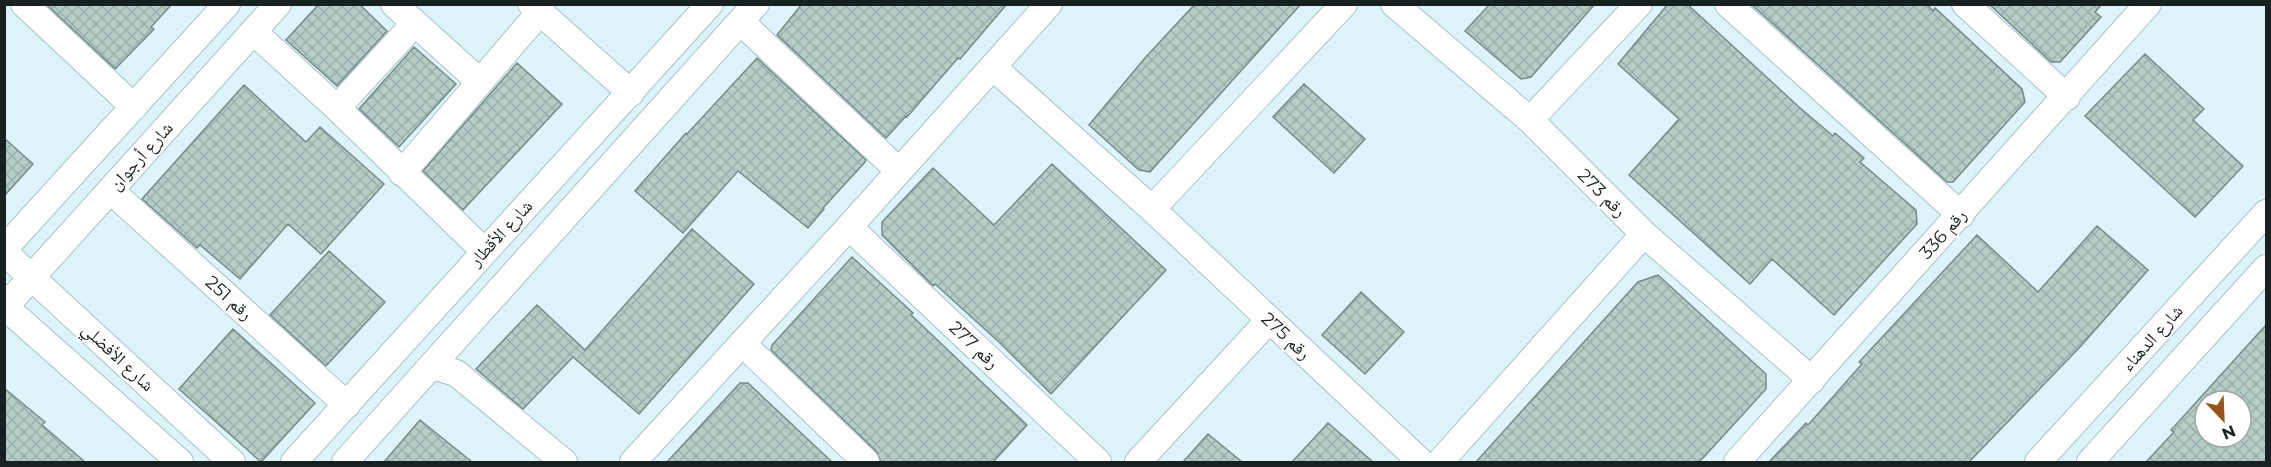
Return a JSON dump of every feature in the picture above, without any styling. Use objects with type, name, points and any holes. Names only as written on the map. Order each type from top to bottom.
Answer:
[{"type":"street","points":[[24,4],[134,107]]},
{"type":"street","points":[[4,251],[227,4]]},
{"type":"street","name":"شارع أرجوان","points":[[5,307],[278,4]]},
{"type":"street","points":[[394,4],[479,81]]},
{"type":"street","name":"شارع الأقطار","points":[[294,462],[710,4]]},
{"type":"street","points":[[633,462],[994,68],[1048,4]]},
{"type":"street","points":[[1152,208],[1344,4]]},
{"type":"street","name":"رقم 273","points":[[1394,4],[1530,120],[1644,234],[1812,380]]},
{"type":"street","points":[[1530,120],[1639,4]]},
{"type":"street","points":[[1728,4],[1961,215]]},
{"type":"street","points":[[1965,4],[2067,97]]},
{"type":"street","name":"رقم 336","points":[[1737,462],[2067,97],[2148,4]]},
{"type":"street","points":[[402,173],[479,81],[535,8],[631,93]]},
{"type":"street","points":[[749,13],[899,171]]},
{"type":"street","name":"شارع الأقطار","points":[[345,462],[749,13]]},
{"type":"street","points":[[337,108],[415,23]]},
{"type":"street","points":[[254,32],[337,108],[484,251]]},
{"type":"street","name":"رقم 275","points":[[994,68],[1152,208],[1421,462]]},
{"type":"street","name":"رقم 251","points":[[111,190],[346,405]]},
{"type":"street","name":"شارع الدهناء","points":[[2038,462],[2266,213]]},
{"type":"street","name":"رقم 277","points":[[849,227],[1098,462]]},
{"type":"street","points":[[1440,462],[1644,234]]},
{"type":"street","name":"شارع الأفضلي","points":[[4,251],[232,462]]},
{"type":"street","points":[[2090,462],[2266,268]]},
{"type":"street","name":"شارع الأفضلي","points":[[5,307],[180,462]]},
{"type":"street","points":[[1138,462],[1269,320]]},
{"type":"street","points":[[742,343],[866,462]]},
{"type":"street","points":[[432,366],[456,373],[564,462]]},
{"type":"building","points":[[46,4],[172,4],[151,27],[154,29],[115,69]]},
{"type":"building","points":[[319,4],[359,4],[387,31],[337,86],[286,40]]},
{"type":"building","points":[[802,4],[1007,4],[960,59],[958,58],[886,138],[777,35]]},
{"type":"building","points":[[1195,4],[1301,4],[1150,172],[1139,170],[1089,125],[1145,58]]},
{"type":"building","points":[[1490,4],[1595,4],[1531,77],[1521,79],[1465,31]]},
{"type":"building","points":[[1668,4],[1687,4],[1799,107],[1833,136],[1835,133],[1864,158],[1860,162],[1916,210],[1917,224],[1834,315],[1772,259],[1750,284],[1629,175],[1679,119],[1618,64]]},
{"type":"building","points":[[1751,4],[1927,4],[1933,11],[1935,8],[2022,89],[2025,102],[1953,182],[1947,182]]},
{"type":"building","points":[[1989,4],[2102,4],[2095,12],[2101,17],[2060,62],[2051,62]]},
{"type":"building","points":[[414,47],[456,84],[399,147],[359,109]]},
{"type":"building","points":[[2145,54],[2204,109],[2193,120],[2243,166],[2195,217],[2085,116]]},
{"type":"building","points":[[757,58],[866,160],[808,228],[738,171],[683,233],[635,191]]},
{"type":"building","points":[[517,63],[562,104],[463,210],[423,171]]},
{"type":"building","points":[[1304,84],[1365,139],[1334,173],[1273,117]]},
{"type":"building","points":[[244,85],[306,142],[320,127],[384,184],[321,254],[288,224],[240,279],[200,245],[197,248],[142,199]]},
{"type":"building","points":[[4,138],[33,164],[4,196]]},
{"type":"building","points":[[1052,164],[1166,270],[1051,394],[999,342],[935,284],[933,286],[882,235],[882,222],[933,168],[994,225]]},
{"type":"building","points":[[2097,226],[2148,270],[2080,347],[1969,462],[1769,462],[1806,423],[1808,425],[1862,364],[1859,362],[1977,235],[2038,292]]},
{"type":"building","points":[[692,229],[754,284],[639,414],[573,357],[523,409],[476,369],[537,305],[585,350]]},
{"type":"building","points":[[329,251],[385,302],[326,366],[270,315]]},
{"type":"building","points":[[852,257],[913,313],[911,315],[1027,425],[993,462],[881,462],[876,451],[771,350],[772,345]]},
{"type":"building","points":[[1658,275],[1766,374],[1766,389],[1704,457],[1698,462],[1476,462],[1638,282]]},
{"type":"building","points":[[1361,292],[1404,332],[1365,374],[1322,335]]},
{"type":"building","points":[[2266,325],[2266,462],[2146,462],[2174,432],[2171,430],[2193,406],[2193,449],[2253,449],[2253,389],[2208,389]]},
{"type":"building","points":[[233,329],[315,403],[261,462],[179,389]]},
{"type":"building","points":[[740,383],[748,383],[832,462],[667,462]]},
{"type":"building","points":[[4,388],[45,422],[42,425],[85,462],[4,462]]},
{"type":"building","points":[[420,420],[472,462],[384,462]]},
{"type":"building","points":[[1328,423],[1373,462],[1292,462]]},
{"type":"building","points":[[1208,434],[1242,462],[1183,462]]}]
